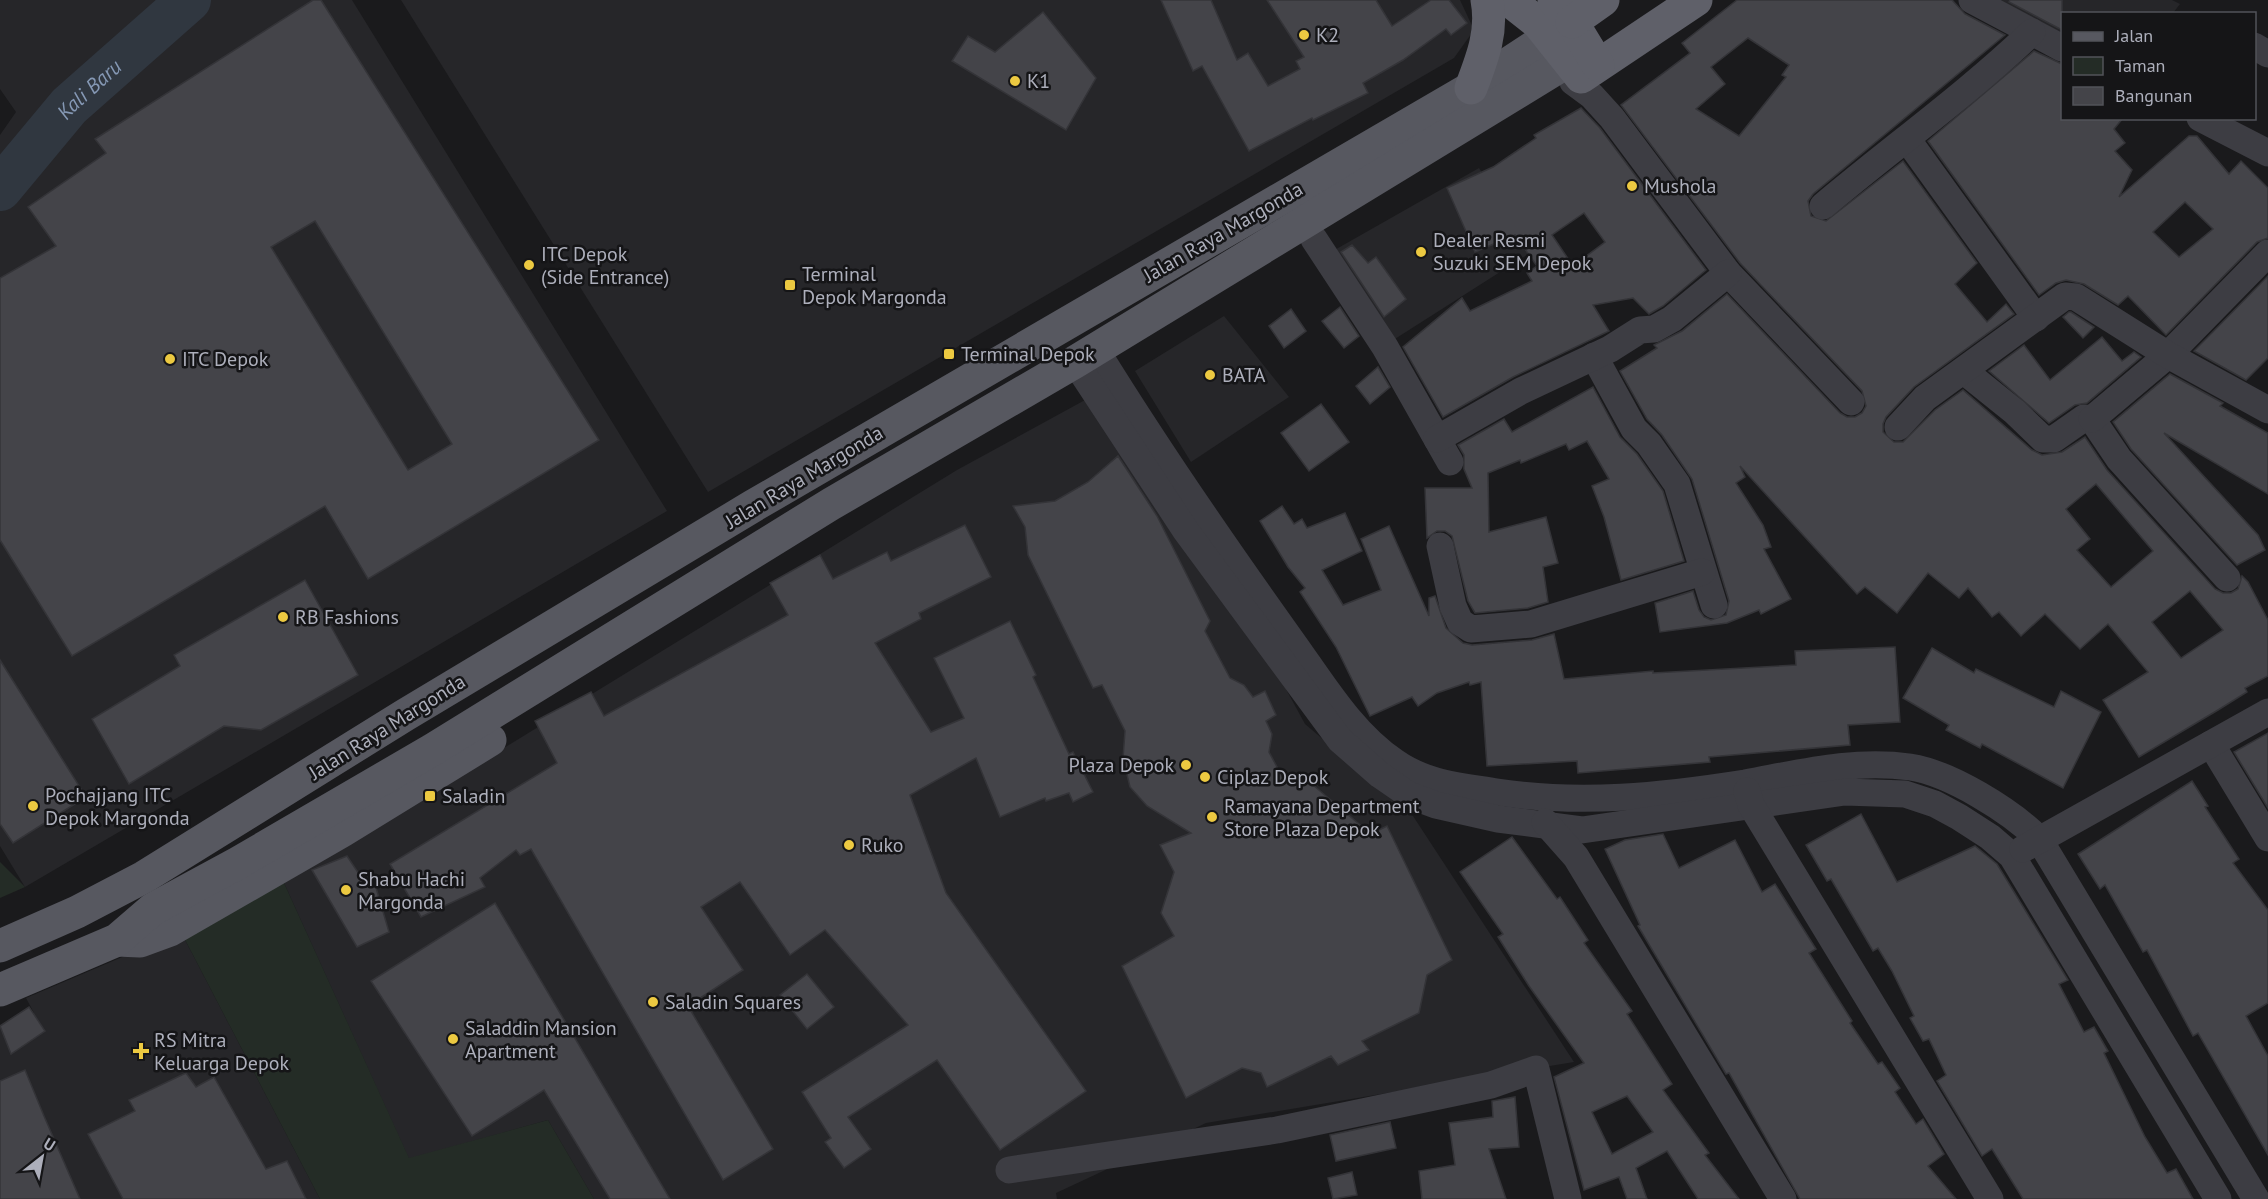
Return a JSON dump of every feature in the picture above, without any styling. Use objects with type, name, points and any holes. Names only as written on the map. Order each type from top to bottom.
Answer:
[{"type":"highway","points":[[1471,88],[1486,49],[1489,26],[1487,0]]},
{"type":"highway","points":[[1509,0],[1529,14],[1558,20],[1582,67]]},
{"type":"highway","name":"Jalan Raya Margonda","points":[[1558,20],[1603,0]]},
{"type":"highway","name":"Jalan Raya Margonda","points":[[1582,67],[1661,0]]},
{"type":"highway","name":"Jalan Raya Margonda","points":[[1582,67],[1696,0]]},
{"type":"main road","name":"Jalan Raya Margonda","points":[[0,946],[77,912],[144,877],[405,715],[753,506],[1471,88],[1558,20]]},
{"type":"main road","name":"Jalan Raya Margonda","points":[[1090,363],[1314,239],[1582,67]]},
{"type":"main road","name":"Jalan Raya Margonda","points":[[0,990],[117,940],[153,909],[238,863],[736,575],[1582,67]]},
{"type":"street","points":[[1972,0],[2061,47]]},
{"type":"street","points":[[1823,206],[1956,101],[2032,32]]},
{"type":"street","points":[[1582,67],[1592,96],[1612,118],[1728,273],[1851,402]]},
{"type":"street","points":[[2204,120],[2268,153]]},
{"type":"street","points":[[1907,139],[2036,318]]},
{"type":"street","points":[[1314,239],[1385,347],[1444,451],[1521,391],[1594,356],[1640,330],[1654,329],[1672,319],[1728,273]]},
{"type":"street","points":[[1964,371],[2015,412],[2043,440],[2054,439],[2084,418],[2092,419],[2168,355],[2268,253]]},
{"type":"street","points":[[1898,427],[1925,398],[2065,296],[2076,297],[2168,355],[2268,410]]},
{"type":"street","points":[[1594,356],[1634,429],[1649,444],[1677,484],[1702,572],[1714,605]]},
{"type":"street","points":[[1090,363],[1361,735],[1368,754],[1396,787],[1423,802],[1498,819],[1582,830],[1748,794],[1850,764],[1911,767],[1933,773],[2015,818],[2039,839],[2256,1199]]},
{"type":"street","points":[[2092,419],[2118,459],[2227,578]]},
{"type":"street","points":[[1440,546],[1453,606],[1460,622],[1471,629],[1531,624],[1702,572]]},
{"type":"street","points":[[2012,856],[2268,712]]},
{"type":"street","points":[[2211,744],[2268,838]]},
{"type":"street","points":[[1368,754],[1397,764],[1437,783],[1536,798],[1594,800],[1845,792],[1905,794],[1935,804],[1990,837],[2012,856],[2218,1199]]},
{"type":"street","points":[[1748,794],[1990,1199]]},
{"type":"street","points":[[1536,798],[1546,826],[1576,857],[1783,1199]]},
{"type":"street","points":[[1009,1170],[1277,1130],[1491,1085],[1536,1069],[1568,1199]]},
{"type":"shaded area","points":[[0,0],[352,0],[667,511],[25,887],[0,846],[0,135],[16,112],[0,89]]},
{"type":"shaded area","points":[[401,0],[1460,0],[1474,30],[1454,58],[708,492]]},
{"type":"shaded area","points":[[1998,0],[2172,0],[2180,4],[2174,12],[2061,12],[2061,32]]},
{"type":"shaded area","points":[[1479,168],[1533,251],[1387,344],[1324,256]]},
{"type":"shaded area","points":[[1224,316],[1289,397],[1191,462],[1135,371]]},
{"type":"shaded area","points":[[1096,394],[1218,564],[1305,724],[1413,816],[1574,1062],[1206,1123],[1056,1193],[1057,1199],[594,1199],[548,1120],[409,1159],[284,883],[957,470]]},
{"type":"shaded area","name":"RS Mitra Keluarga Depok","points":[[181,932],[320,1199],[0,1199],[0,1027],[34,1013],[26,998]]},
{"type":"green space","points":[[0,862],[25,887],[0,898]]},
{"type":"green space","points":[[284,883],[409,1158],[548,1120],[594,1199],[320,1199],[181,932]]},
{"type":"building","name":"ITC Depok","points":[[313,0],[321,0],[599,440],[368,579],[325,506],[72,656],[0,540],[0,278],[56,246],[28,207],[106,153],[95,139]],"holes":[[[315,221],[452,444],[408,470],[271,247]]]},
{"type":"building","points":[[1161,0],[1211,0],[1237,60],[1248,53],[1268,86],[1300,69],[1296,61],[1304,57],[1267,0],[1376,0],[1392,26],[1431,0],[1449,0],[1467,23],[1451,35],[1446,29],[1403,60],[1363,83],[1368,93],[1313,120],[1312,118],[1249,151],[1202,66],[1193,71]]},
{"type":"building","points":[[1737,0],[1952,0],[1965,14],[2005,35],[1813,194],[1808,201],[1811,216],[1826,221],[1903,161],[1977,263],[1955,284],[1987,322],[2006,304],[2014,314],[1914,387],[1886,417],[1883,432],[1894,442],[1903,442],[1935,410],[1963,390],[2032,450],[2042,455],[2062,452],[2085,437],[2107,470],[2215,589],[2223,593],[2231,593],[2238,589],[2242,576],[2248,582],[2268,620],[2268,676],[2245,688],[2247,692],[2139,757],[2103,700],[2148,672],[2108,624],[2080,649],[2045,614],[2021,636],[1999,612],[1992,617],[1968,588],[1959,598],[1928,573],[1897,613],[1865,587],[1857,594],[1740,466],[1745,477],[1736,483],[1763,525],[1771,547],[1764,549],[1791,599],[1761,614],[1759,610],[1727,623],[1660,632],[1655,603],[1693,591],[1699,610],[1704,617],[1711,620],[1726,615],[1729,601],[1692,479],[1662,435],[1647,419],[1620,371],[1657,348],[1654,345],[1682,331],[1727,294],[1840,413],[1847,417],[1855,417],[1862,413],[1866,406],[1862,391],[1740,263],[1621,105],[1690,53],[1682,43]],"holes":[[[1748,38],[1789,65],[1782,75],[1786,77],[1739,136],[1696,109],[1725,84],[1711,67]],[[2096,484],[2153,551],[2111,587],[2077,550],[2090,539],[2066,509]],[[2190,591],[2223,630],[2181,658],[2152,622]]]},
{"type":"building","points":[[2010,0],[2062,0],[2061,29],[2009,2]]},
{"type":"building","name":"K1","points":[[1043,12],[1096,78],[1066,130],[952,61],[968,36],[995,52]]},
{"type":"building","points":[[2034,51],[2061,64],[2061,120],[2121,120],[2114,129],[2125,143],[2115,151],[2132,170],[2119,197],[2189,136],[2197,136],[2229,174],[2241,161],[2268,188],[2268,238],[2257,242],[2166,335],[2128,296],[2118,305],[2084,284],[2066,280],[2056,283],[2039,295],[1928,141]],"holes":[[[2185,202],[2213,229],[2179,257],[2153,232]]]},
{"type":"building","points":[[1581,108],[1600,128],[1706,270],[1663,306],[1649,314],[1633,298],[1593,305],[1609,331],[1513,377],[1443,417],[1403,347],[1462,298],[1470,311],[1532,281],[1527,273],[1537,266],[1515,235],[1475,252],[1447,188],[1493,167],[1536,138],[1534,135]],"holes":[[[1584,213],[1605,242],[1573,266],[1552,235]]]},
{"type":"building","points":[[1352,245],[1368,263],[1376,257],[1406,299],[1384,317],[1341,252]]},
{"type":"building","points":[[2268,276],[2268,358],[2246,380],[2194,351]]},
{"type":"building","points":[[1340,307],[1359,336],[1344,348],[1322,321]]},
{"type":"building","points":[[1291,309],[1306,331],[1284,348],[1269,326]]},
{"type":"building","points":[[2069,312],[2094,327],[2083,338],[2063,317]]},
{"type":"building","points":[[2102,337],[2122,361],[2134,352],[2141,357],[2087,403],[2075,405],[2049,423],[1989,371],[2024,345],[2050,380]]},
{"type":"building","points":[[1378,367],[1390,387],[1370,404],[1356,386]]},
{"type":"building","points":[[2170,374],[2223,403],[2220,406],[2268,433],[2268,494],[2164,433],[2258,535],[2265,550],[2237,565],[2131,449],[2113,422]]},
{"type":"building","points":[[1593,387],[1620,437],[1637,454],[1663,491],[1684,561],[1621,580],[1604,517],[1592,486],[1609,479],[1587,441],[1569,450],[1566,444],[1521,463],[1520,460],[1488,473],[1489,532],[1546,517],[1558,563],[1543,567],[1548,602],[1528,608],[1475,613],[1468,601],[1452,536],[1445,531],[1437,531],[1427,538],[1425,488],[1472,488],[1464,469],[1464,455],[1458,445],[1504,419],[1512,432]]},
{"type":"building","points":[[1321,404],[1349,442],[1309,471],[1281,433]]},
{"type":"building","name":"Ciplaz Depok","points":[[1118,456],[1157,516],[1210,621],[1205,631],[1230,678],[1244,685],[1253,697],[1265,691],[1276,715],[1266,721],[1272,734],[1269,752],[1284,780],[1300,774],[1371,834],[1387,826],[1452,960],[1427,975],[1419,1013],[1362,1041],[1369,1050],[1338,1065],[1331,1056],[1267,1087],[1261,1073],[1242,1068],[1186,1098],[1122,966],[1174,936],[1161,913],[1174,872],[1160,845],[1191,833],[1147,806],[1130,787],[1123,758],[1125,731],[1102,685],[1093,688],[1028,555],[1025,527],[1013,506],[1055,501],[1088,482]]},
{"type":"building","points":[[1282,506],[1294,524],[1302,519],[1307,528],[1345,513],[1362,551],[1322,570],[1343,605],[1381,590],[1361,539],[1389,526],[1429,616],[1429,598],[1435,596],[1446,628],[1463,643],[1472,645],[1532,640],[1554,634],[1564,679],[1653,671],[1653,673],[1796,665],[1795,651],[1895,647],[1900,722],[1848,725],[1850,745],[1709,757],[1710,762],[1578,773],[1577,761],[1487,766],[1481,682],[1470,685],[1469,682],[1437,693],[1418,706],[1412,697],[1370,716],[1336,647],[1300,592],[1305,588],[1288,567],[1260,521]]},
{"type":"building","points":[[965,525],[991,577],[919,613],[921,619],[875,643],[931,732],[964,718],[934,658],[1010,621],[1036,675],[1033,677],[1069,754],[1073,752],[1093,792],[1073,802],[1069,793],[1046,801],[1045,798],[1000,817],[976,758],[910,795],[946,893],[1086,1091],[1000,1150],[937,1060],[848,1117],[871,1149],[844,1168],[825,1142],[831,1138],[802,1092],[908,1025],[825,930],[790,955],[740,882],[701,907],[743,970],[688,1006],[773,1149],[723,1180],[531,849],[520,855],[516,850],[480,878],[485,887],[421,917],[390,864],[557,763],[535,721],[591,692],[604,716],[788,615],[770,583],[820,555],[833,579],[887,552],[891,561]]},
{"type":"building","name":"RB Fashions","points":[[305,580],[358,675],[261,730],[224,726],[129,784],[92,719],[180,666],[174,655]]},
{"type":"building","points":[[1932,648],[1974,673],[1976,669],[2054,707],[2061,691],[2101,712],[2063,788],[1982,744],[1980,748],[1946,730],[1949,725],[1903,698]]},
{"type":"building","points":[[0,660],[86,797],[13,843],[0,824]]},
{"type":"building","points":[[2268,733],[2268,808],[2234,752]]},
{"type":"building","points":[[2192,781],[2208,806],[2205,807],[2239,859],[2233,863],[2268,910],[2268,1003],[2246,1016],[2268,1056],[2268,1155],[2198,1033],[2193,1036],[2147,950],[2143,952],[2105,885],[2100,889],[2078,854]]},
{"type":"building","points":[[1861,814],[1897,882],[1975,846],[1997,864],[2068,980],[2059,984],[2084,1032],[2094,1027],[2108,1051],[2104,1053],[2145,1137],[2167,1173],[2176,1169],[2193,1199],[2023,1199],[1992,1149],[1982,1156],[1937,1081],[1946,1075],[1929,1039],[1923,1041],[1910,1018],[1914,1016],[1892,971],[1878,948],[1873,951],[1831,879],[1827,881],[1806,845]]},
{"type":"building","points":[[1663,834],[1679,868],[1735,840],[1762,892],[1775,884],[1816,949],[1809,953],[1852,1021],[1850,1023],[1878,1064],[1882,1062],[1900,1088],[1895,1092],[1916,1124],[1923,1119],[1944,1154],[1928,1166],[1956,1199],[1800,1199],[1729,1073],[1726,1074],[1638,926],[1640,925],[1605,849],[1625,840]]},
{"type":"building","points":[[1512,837],[1557,899],[1560,897],[1588,940],[1584,943],[1632,1011],[1627,1014],[1672,1084],[1663,1090],[1709,1153],[1705,1155],[1739,1199],[1698,1199],[1667,1151],[1636,1168],[1647,1199],[1627,1199],[1619,1177],[1584,1190],[1554,1077],[1584,1063],[1529,986],[1498,937],[1503,934],[1460,872]],"holes":[[[1627,1096],[1653,1132],[1612,1154],[1592,1112]]]},
{"type":"building","name":"Shabu Hachi Margonda","points":[[347,856],[363,880],[372,874],[389,932],[357,947],[312,870]]},
{"type":"building","points":[[495,903],[670,1199],[610,1199],[544,1090],[472,1136],[371,981]]},
{"type":"building","points":[[807,974],[834,1007],[807,1029],[780,995]]},
{"type":"building","points":[[29,1007],[45,1031],[11,1054],[0,1026]]},
{"type":"building","points":[[25,1070],[80,1199],[0,1199],[0,1081]]},
{"type":"building","points":[[186,1073],[196,1087],[214,1077],[266,1169],[287,1161],[306,1199],[123,1199],[88,1134],[135,1111],[129,1100]]},
{"type":"building","points":[[1515,1097],[1519,1147],[1489,1149],[1506,1199],[1422,1199],[1419,1171],[1455,1165],[1449,1123],[1493,1117],[1492,1101]]},
{"type":"building","points":[[1390,1122],[1396,1148],[1336,1161],[1330,1135]]},
{"type":"building","points":[[1352,1172],[1357,1195],[1333,1199],[1328,1178]]},
{"type":"waterway","name":"Kali Baru","points":[[0,189],[69,106],[189,0]]},
{"type":"place","name":"K2","points":[[1304,35]]},
{"type":"place","name":"K1","points":[[1015,81]]},
{"type":"place","name":"Mushola","points":[[1632,186]]},
{"type":"place","name":"Dealer Resmi Suzuki SEM Depok","points":[[1421,252]]},
{"type":"place","name":"ITC Depok (Side Entrance)","points":[[529,265]]},
{"type":"place","name":"Terminal Depok Margonda","points":[[790,285]]},
{"type":"place","name":"Terminal Depok","points":[[949,354]]},
{"type":"place","name":"ITC Depok","points":[[170,359]]},
{"type":"place","name":"BATA","points":[[1210,375]]},
{"type":"place","name":"RB Fashions","points":[[283,617]]},
{"type":"place","name":"Plaza Depok","points":[[1186,765]]},
{"type":"place","name":"Ciplaz Depok","points":[[1205,777]]},
{"type":"place","name":"Saladin","points":[[430,796]]},
{"type":"place","name":"Pochajjang ITC Depok Margonda","points":[[33,806]]},
{"type":"place","name":"Ramayana Department Store Plaza Depok","points":[[1212,817]]},
{"type":"place","name":"Ruko","points":[[849,845]]},
{"type":"place","name":"Shabu Hachi Margonda","points":[[346,890]]},
{"type":"place","name":"Saladin Squares","points":[[653,1002]]},
{"type":"place","name":"Saladdin Mansion Apartment","points":[[453,1039]]},
{"type":"place","name":"RS Mitra Keluarga Depok","points":[[141,1051]]}]
